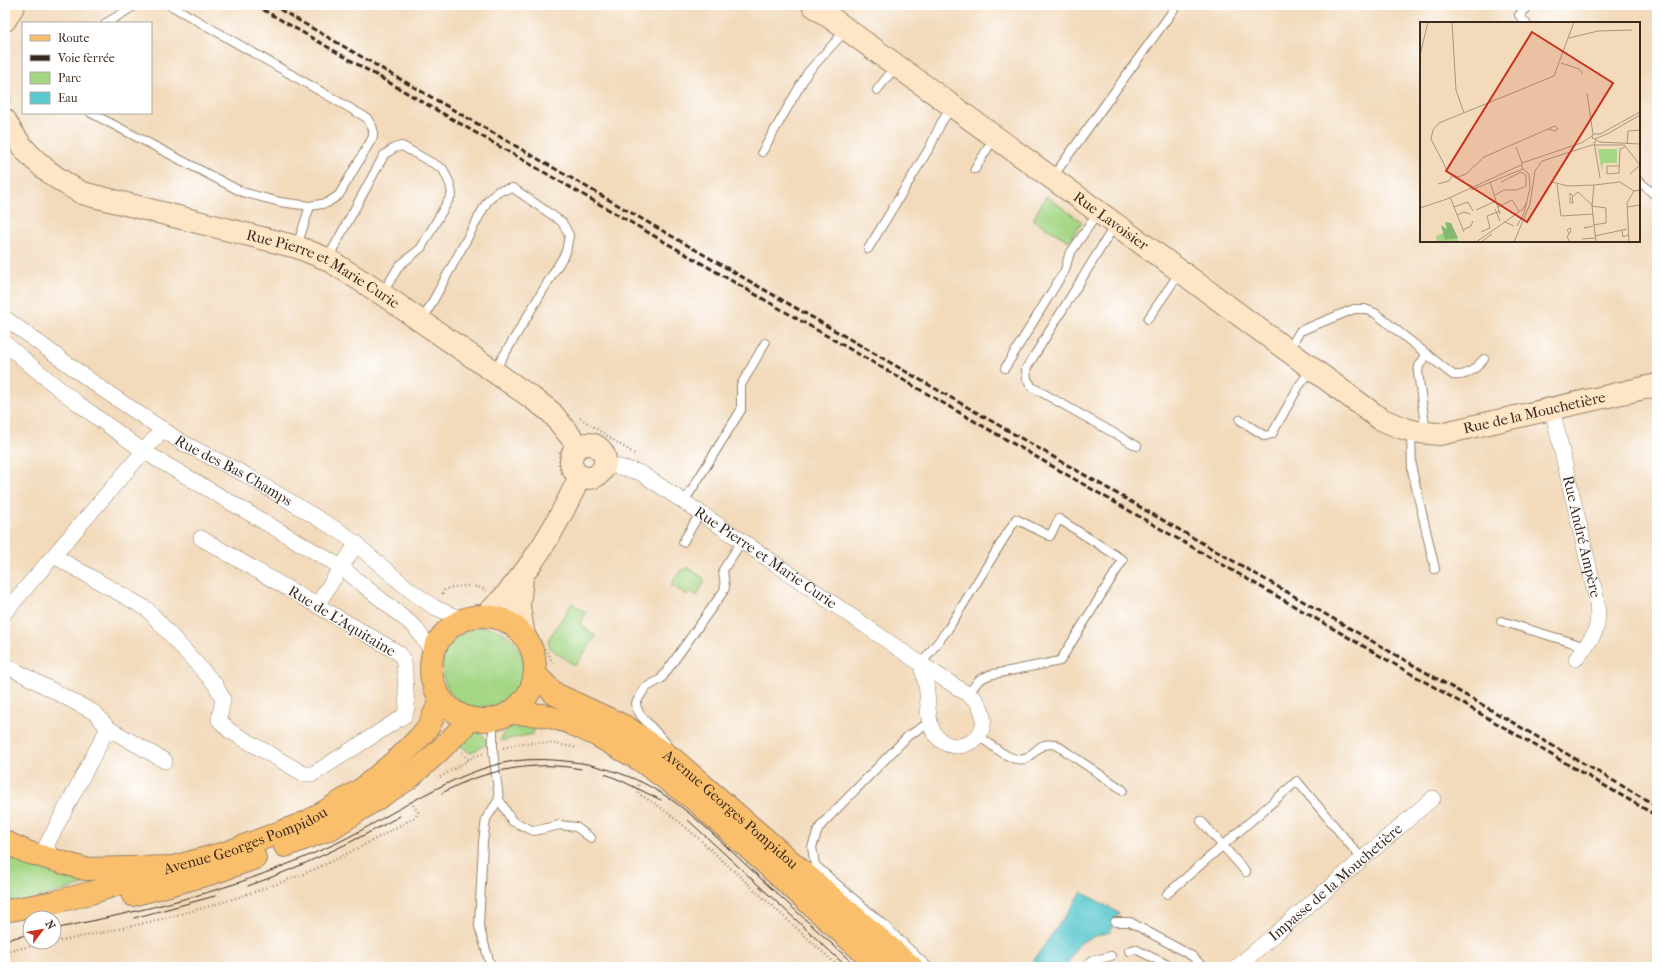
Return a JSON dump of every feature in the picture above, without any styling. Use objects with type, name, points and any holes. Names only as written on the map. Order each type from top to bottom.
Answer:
[{"type":"main road","name":"Avenue Georges Pompidou","points":[[880,967],[695,800],[640,760],[598,736],[568,722],[543,715],[510,715],[471,719],[459,715],[449,708],[441,699],[431,677],[433,653],[440,639],[450,628],[463,620],[474,616],[485,616],[500,619],[531,637],[531,648],[534,661],[544,672],[555,694],[626,727],[672,758],[912,967]]},
{"type":"main road","name":"Avenue Georges Pompidou","points":[[510,715],[522,702],[530,689],[544,672]]},
{"type":"main road","name":"Avenue Georges Pompidou","points":[[5,911],[55,902],[90,893],[173,867],[228,852],[307,822],[362,789],[400,757],[420,737],[432,720],[441,699]]},
{"type":"main road","name":"Avenue Georges Pompidou","points":[[62,912],[216,872],[330,829],[408,779],[440,751],[471,719]]},
{"type":"main road","points":[[5,842],[27,852],[86,869],[173,867]]},
{"type":"main road","points":[[5,926],[22,922]]},
{"type":"street","points":[[5,20],[14,5]]},
{"type":"street","name":"Rue Lavoisier","points":[[813,5],[1180,271],[1379,418],[1400,428],[1419,432]]},
{"type":"street","name":"Rue Pierre et Marie Curie","points":[[5,120],[14,137],[31,157],[52,175],[82,192],[297,247],[327,259],[382,294],[551,412],[570,446]]},
{"type":"street","name":"Rue des Bas Champs","points":[[5,318],[102,389],[162,430],[183,443],[246,475],[344,534],[357,543],[411,591],[434,607],[463,620]]},
{"type":"street","name":"Rue des Bas Champs","points":[[5,343],[31,366],[78,403],[143,451],[341,567],[415,627],[433,653]]},
{"type":"street","name":"Rue de la Mouchetière","points":[[1419,432],[1440,434],[1657,385]]},
{"type":"street","name":"Rue André Ampère","points":[[1552,409],[1597,601],[1599,618],[1591,640],[1579,655]]},
{"type":"street","points":[[5,612],[10,596],[54,556],[162,430]]},
{"type":"street","points":[[570,446],[589,444],[599,448],[602,452],[605,463],[602,471],[594,477],[584,478],[571,476]]},
{"type":"street","points":[[485,616],[504,598],[522,577],[564,511],[573,469],[571,459],[575,450],[570,446]]},
{"type":"street","name":"Rue Pierre et Marie Curie","points":[[605,463],[640,473],[975,699],[984,714],[984,723],[978,735]]},
{"type":"street","name":"Rue de L'Aquitaine","points":[[54,556],[147,609],[215,684],[223,699],[219,720],[230,731],[304,774],[313,774],[404,716],[407,708],[404,661],[400,653],[201,538]]},
{"type":"street","points":[[317,605],[357,543]]},
{"type":"street","points":[[522,577],[519,607],[531,637]]},
{"type":"street","points":[[921,664],[926,685],[930,722],[933,732],[945,743],[953,746],[961,746],[969,743],[978,735]]},
{"type":"street","points":[[5,665],[94,714],[108,728],[165,762]]},
{"type":"street","points":[[53,860],[46,846],[108,728]]},
{"type":"street","name":"Impasse de la Mouchetière","points":[[1237,967],[1289,924],[1433,798]]},
{"type":"lane","points":[[108,22],[136,5]]},
{"type":"lane","points":[[93,114],[242,192],[280,202],[310,206],[327,204],[339,195],[373,137],[373,129],[367,118],[170,5]]},
{"type":"lane","points":[[1057,171],[1177,5]]},
{"type":"lane","points":[[1525,22],[1519,15],[1530,5]]},
{"type":"lane","points":[[762,152],[808,72],[846,29]]},
{"type":"lane","points":[[878,90],[896,65]]},
{"type":"lane","points":[[868,250],[930,148],[941,123],[952,106]]},
{"type":"lane","points":[[975,169],[995,137]]},
{"type":"lane","points":[[327,259],[384,155],[394,148],[402,146],[443,169],[450,184],[452,194],[421,248],[399,266],[382,294]]},
{"type":"lane","points":[[1640,182],[1657,197]]},
{"type":"lane","points":[[421,321],[487,202],[498,191],[513,188],[562,222],[569,236],[566,252],[494,371]]},
{"type":"lane","points":[[297,247],[310,206]]},
{"type":"lane","points":[[1005,368],[1065,270],[1069,255],[1107,218]]},
{"type":"lane","points":[[1107,218],[1026,369],[1027,379],[1032,387],[1137,446]]},
{"type":"lane","points":[[1148,319],[1180,271]]},
{"type":"lane","points":[[1288,351],[1300,331],[1354,310],[1365,309],[1375,313],[1453,375],[1458,376],[1465,374],[1477,368],[1484,359]]},
{"type":"lane","points":[[684,502],[741,410],[741,385],[766,342]]},
{"type":"lane","points":[[1427,354],[1419,366],[1418,372],[1419,432],[1412,470],[1435,569]]},
{"type":"lane","points":[[1240,420],[1265,436],[1272,434],[1299,386],[1311,369]]},
{"type":"lane","points":[[683,542],[700,513]]},
{"type":"lane","points":[[921,664],[948,629],[1016,519],[1050,536],[1059,519],[1123,560],[1060,661],[989,675],[979,680],[968,694]]},
{"type":"lane","points":[[706,788],[641,716],[637,709],[636,703],[645,688],[661,679],[724,592],[723,570],[742,541]]},
{"type":"lane","points":[[1501,621],[1577,644],[1579,655]]},
{"type":"lane","points":[[510,715],[493,751],[499,799],[512,821],[534,831],[560,825],[576,827],[591,838]]},
{"type":"lane","points":[[928,967],[886,927],[815,865],[812,847],[818,830],[908,736],[930,722]]},
{"type":"lane","points":[[978,735],[1013,760],[1022,761],[1030,757],[1044,744],[1055,744],[1123,790]]},
{"type":"lane","points":[[1167,894],[1297,781],[1362,859]]},
{"type":"lane","points":[[491,967],[479,926],[483,842],[486,819],[499,799]]},
{"type":"lane","points":[[1201,821],[1246,872]]},
{"type":"lane","points":[[1115,922],[1130,922],[1192,956],[1203,967]]},
{"type":"lane","points":[[1129,951],[1135,949],[1172,967]]},
{"type":"lane","points":[[1087,967],[1091,961],[1111,956]]},
{"type":"path","points":[[570,446],[559,459],[571,476]]},
{"type":"path","points":[[441,595],[445,589],[455,587],[477,586],[490,592]]},
{"type":"path","points":[[531,637],[550,657],[544,672]]},
{"type":"path","points":[[499,749],[527,742],[553,742],[580,749]]},
{"type":"path","name":"Avenue Georges Pompidou","points":[[641,775],[636,790],[639,794],[659,806],[688,829],[839,967]]},
{"type":"green space","points":[[1046,196],[1082,222],[1069,241],[1033,220]]},
{"type":"green space","points":[[688,568],[703,578],[704,582],[697,596],[690,592],[687,595],[671,585],[679,572]]},
{"type":"green space","points":[[572,603],[586,613],[580,624],[596,636],[575,666],[550,648],[548,640]]},
{"type":"green space","points":[[483,627],[499,630],[512,639],[521,652],[524,668],[521,684],[512,697],[499,706],[483,709],[467,706],[454,697],[445,684],[442,668],[445,652],[454,639],[467,630]]},
{"type":"green space","points":[[536,721],[533,734],[500,741],[509,726],[518,723]]},
{"type":"green space","points":[[469,733],[479,733],[486,739],[487,744],[470,753],[457,743]]},
{"type":"green space","points":[[5,850],[76,875],[82,880],[84,885],[5,907]]},
{"type":"water","points":[[1082,892],[1119,913],[1110,932],[1082,942],[1074,951],[1066,967],[1029,967]]},
{"type":"tram line","points":[[62,927],[111,917],[223,888],[300,859],[337,843],[424,795],[469,774],[491,766],[514,761],[550,760],[587,764],[612,771],[628,776],[664,795],[701,823],[857,967]]},
{"type":"tram line","points":[[442,793],[475,778],[510,769],[546,766],[581,769]]},
{"type":"tram line","points":[[605,774],[661,800]]},
{"type":"tram line","points":[[248,886],[326,854],[400,816]]},
{"type":"tram line","points":[[688,820],[847,967]]},
{"type":"tram line","points":[[134,918],[215,896]]},
{"type":"tram line","points":[[5,940],[22,936]]},
{"type":"railway","points":[[255,5],[1657,816]]},
{"type":"railway","points":[[272,5],[1657,806]]}]
